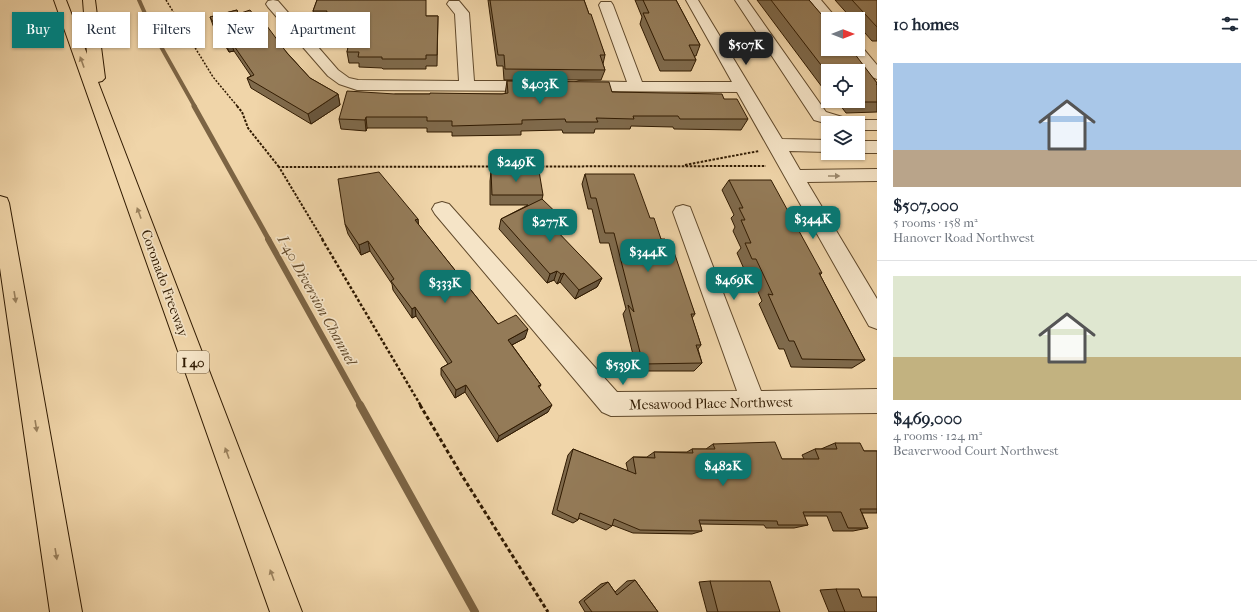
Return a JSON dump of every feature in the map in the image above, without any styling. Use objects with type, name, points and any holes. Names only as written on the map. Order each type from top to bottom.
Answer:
[{"type":"highway","name":"Coronado Freeway","points":[[60,0],[286,612]]},
{"type":"highway","points":[[89,0],[101,111]]},
{"type":"highway","points":[[0,203],[66,612]]},
{"type":"street","points":[[692,0],[877,319]]},
{"type":"street","points":[[741,0],[821,116]]},
{"type":"street","points":[[814,0],[824,12]]},
{"type":"street","points":[[273,4],[333,73],[344,81],[357,85],[552,86]]},
{"type":"street","points":[[454,4],[462,13],[467,86]]},
{"type":"street","points":[[606,5],[636,86]]},
{"type":"street","points":[[862,56],[877,74]]},
{"type":"street","points":[[567,86],[742,87]]},
{"type":"street","points":[[865,125],[877,125]]},
{"type":"street","points":[[777,145],[821,146]]},
{"type":"street","points":[[865,147],[877,147]]},
{"type":"street","points":[[792,171],[877,176]]},
{"type":"street","name":"Mesawood Place Northwest","points":[[442,209],[611,404],[877,401]]},
{"type":"street","points":[[682,212],[753,402]]},
{"type":"path","points":[[166,0],[213,77],[242,112],[248,128],[279,167],[462,474],[548,612]]},
{"type":"path","points":[[678,166],[758,151],[777,145]]},
{"type":"path","points":[[279,167],[678,166],[792,171]]},
{"type":"building","points":[[317,0],[426,0],[426,16],[438,16],[437,55],[426,55],[426,59],[382,59],[382,57],[358,57],[359,52],[347,52],[348,48],[370,48],[370,12],[313,11]]},
{"type":"building","points":[[490,0],[584,0],[589,14],[591,14],[605,55],[600,55],[605,70],[505,69],[504,55],[498,55]]},
{"type":"building","points":[[643,0],[676,0],[700,45],[689,45],[696,60],[664,60],[643,13],[649,13]]},
{"type":"building","points":[[771,0],[809,0],[821,14],[821,56],[856,56],[862,64],[821,65]]},
{"type":"building","points":[[852,0],[877,0],[877,27],[865,14],[865,12],[863,12]]},
{"type":"building","points":[[268,27],[276,38],[276,48],[283,48],[310,78],[338,94],[308,114],[247,78],[254,75],[235,48],[268,48]]},
{"type":"building","points":[[865,67],[877,83],[877,102],[865,102]]},
{"type":"building","points":[[507,81],[609,82],[612,92],[722,94],[724,99],[737,99],[748,119],[680,119],[678,116],[633,116],[634,119],[596,118],[598,122],[566,122],[565,119],[522,120],[522,124],[452,126],[452,121],[427,121],[427,117],[366,117],[365,120],[339,119],[347,91],[395,94],[502,94],[508,93]]},
{"type":"building","points":[[491,171],[539,171],[543,195],[492,195]]},
{"type":"building","points":[[379,172],[418,219],[415,220],[498,324],[516,315],[528,329],[508,340],[541,385],[538,386],[552,405],[499,436],[466,385],[456,390],[441,368],[452,362],[415,307],[412,309],[391,281],[394,279],[368,241],[359,245],[345,224],[338,179]]},
{"type":"building","points":[[585,174],[634,174],[650,218],[654,218],[661,239],[665,239],[670,252],[674,252],[695,314],[691,314],[701,345],[696,345],[702,363],[643,364],[628,305],[634,312],[614,233],[605,233],[596,198],[591,198]]},
{"type":"building","points":[[729,180],[771,180],[822,273],[819,273],[865,360],[802,359],[794,341],[789,341],[768,294],[773,295],[756,259],[752,259],[745,243],[751,243],[741,220],[745,220],[739,208],[743,208]]},
{"type":"building","points":[[542,199],[566,222],[554,228],[602,278],[579,290],[564,273],[561,274],[557,271],[550,274],[501,219]]},
{"type":"building","points":[[775,442],[782,459],[819,459],[815,449],[837,449],[835,443],[860,443],[864,451],[877,451],[877,509],[860,509],[868,528],[848,528],[841,512],[803,512],[808,525],[778,525],[777,521],[699,520],[702,531],[640,530],[614,519],[612,526],[580,513],[578,520],[557,510],[573,449],[636,474],[633,457],[655,458],[654,452],[693,453],[692,449],[715,449],[713,444]]},
{"type":"building","points":[[635,580],[658,612],[592,612],[584,601],[608,582],[617,595]]},
{"type":"building","points":[[710,581],[770,581],[780,612],[718,612]]},
{"type":"building","points":[[836,589],[859,589],[862,597],[877,597],[877,612],[845,612]]},
{"type":"waterway","name":"I-40 Diversion Channel","points":[[139,0],[155,36],[195,107]]},
{"type":"waterway","name":"I-40 Diversion Channel","points":[[194,106],[269,240]]},
{"type":"waterway","name":"I-40 Diversion Channel","points":[[268,239],[361,406]]},
{"type":"waterway","name":"I-40 Diversion Channel","points":[[360,405],[475,612]]}]
